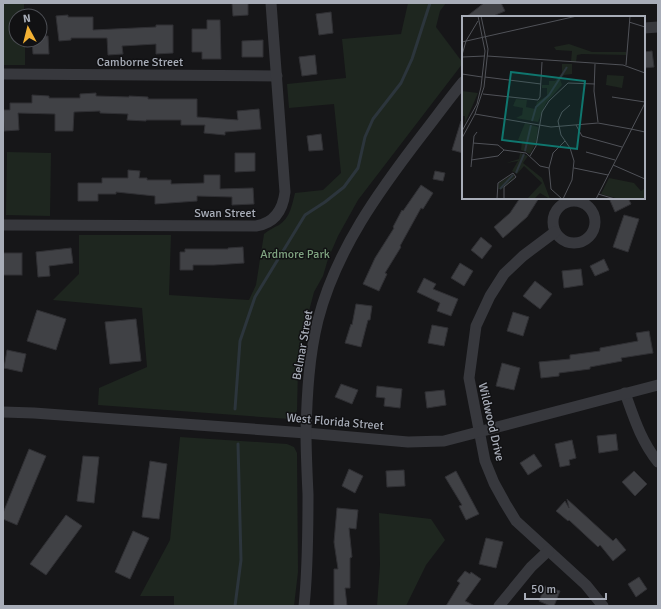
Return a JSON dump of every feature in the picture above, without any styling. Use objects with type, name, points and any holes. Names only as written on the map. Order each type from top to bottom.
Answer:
[{"type":"street","name":"Swan Street","points":[[3,225],[256,226],[268,223],[274,219],[282,207],[285,192],[271,3]]},
{"type":"street","points":[[645,28],[658,27]]},
{"type":"street","name":"Camborne Street","points":[[3,74],[277,76]]},
{"type":"street","name":"Belmar Street","points":[[304,606],[306,587],[308,496],[306,433],[311,361],[318,320],[331,280],[362,217],[399,164],[462,83]]},
{"type":"street","name":"Wildwood Drive","points":[[555,232],[523,256],[504,274],[490,296],[476,326],[469,378],[478,432],[485,461],[494,483],[505,503],[516,521],[586,585],[603,606]]},
{"type":"street","name":"West Florida Street","points":[[3,412],[306,433],[408,442],[444,441],[658,385]]},
{"type":"street","points":[[626,393],[645,445],[658,462]]},
{"type":"street","points":[[499,606],[531,567],[548,551]]},
{"type":"green space","points":[[3,3],[24,3],[24,8],[8,8],[8,48],[25,48],[25,65],[3,65]]},
{"type":"green space","name":"Ardmore Park","points":[[408,3],[446,3],[440,11],[436,27],[462,62],[462,64],[358,200],[338,236],[328,259],[323,276],[314,292],[304,330],[298,369],[297,410],[295,416],[290,419],[98,405],[99,388],[147,367],[142,308],[53,300],[79,274],[79,235],[171,235],[169,295],[249,300],[256,285],[264,234],[286,219],[295,193],[323,190],[341,173],[334,104],[289,108],[287,84],[346,78],[342,39],[401,34]]},
{"type":"green space","points":[[7,152],[51,153],[50,216],[6,215]]},
{"type":"green space","points":[[180,437],[287,444],[294,447],[297,453],[298,572],[294,606],[174,606],[174,596],[140,596],[170,540]]},
{"type":"green space","points":[[379,513],[431,519],[445,540],[426,565],[406,606],[377,606],[380,565]]},
{"type":"building","points":[[232,3],[248,3],[248,15],[233,16]]},
{"type":"building","points":[[484,3],[501,3],[505,11],[493,16],[467,16]]},
{"type":"building","points":[[331,12],[333,33],[319,35],[316,14]]},
{"type":"building","points":[[68,15],[68,17],[93,17],[93,30],[173,25],[173,53],[156,54],[156,44],[122,46],[123,54],[108,55],[107,38],[71,38],[71,40],[59,41],[56,16]]},
{"type":"building","points":[[207,20],[220,20],[221,59],[202,59],[202,52],[192,52],[192,29],[207,29]]},
{"type":"building","points":[[48,36],[49,54],[33,54],[33,48],[48,48]]},
{"type":"building","points":[[263,40],[263,57],[242,57],[242,41]]},
{"type":"building","points":[[652,51],[654,67],[645,68],[645,52]]},
{"type":"building","points":[[315,55],[317,74],[302,76],[299,57]]},
{"type":"building","points":[[96,93],[96,96],[148,97],[148,99],[197,99],[197,117],[238,120],[237,111],[259,109],[261,129],[225,132],[225,135],[204,133],[205,125],[181,125],[181,120],[127,120],[128,114],[100,113],[100,111],[74,112],[73,131],[55,131],[55,114],[18,113],[19,130],[4,131],[3,110],[10,110],[10,103],[32,103],[32,95],[49,96],[49,98],[80,98],[80,94]]},
{"type":"building","points":[[461,121],[462,121],[462,153],[452,150]]},
{"type":"building","points":[[321,134],[323,150],[309,151],[307,136]]},
{"type":"building","points":[[235,153],[255,153],[255,171],[235,172]]},
{"type":"building","points":[[128,170],[140,171],[139,178],[147,178],[147,180],[171,180],[171,184],[204,183],[204,175],[220,175],[220,189],[253,188],[254,204],[232,205],[232,197],[197,196],[197,201],[155,204],[155,196],[116,192],[116,194],[98,194],[98,201],[78,201],[78,183],[102,183],[102,178],[128,178]]},
{"type":"building","points":[[435,171],[445,173],[443,181],[433,179]]},
{"type":"building","points":[[421,185],[433,193],[423,209],[421,208],[400,246],[401,247],[385,273],[387,274],[379,291],[363,284],[375,258],[394,228],[393,227],[402,210],[403,211]]},
{"type":"building","points":[[519,199],[538,199],[527,217],[503,238],[494,227],[510,213]]},
{"type":"building","points":[[609,199],[628,199],[631,204],[615,212]]},
{"type":"building","points":[[624,215],[639,219],[628,252],[613,247]]},
{"type":"building","points":[[481,237],[492,246],[482,259],[471,250]]},
{"type":"building","points":[[243,247],[244,263],[193,265],[193,270],[180,270],[180,252],[185,252],[185,249],[228,249]]},
{"type":"building","points":[[71,248],[73,263],[49,266],[50,276],[38,277],[36,252]]},
{"type":"building","points":[[3,253],[22,253],[22,275],[3,275]]},
{"type":"building","points":[[604,259],[609,270],[595,276],[590,266]]},
{"type":"building","points":[[460,263],[473,271],[464,286],[451,278]]},
{"type":"building","points":[[581,269],[583,285],[564,288],[562,271]]},
{"type":"building","points":[[424,278],[436,284],[433,289],[458,299],[451,316],[437,311],[440,303],[417,292]]},
{"type":"building","points":[[535,281],[552,294],[540,309],[523,296]]},
{"type":"building","points":[[356,304],[372,306],[370,320],[368,320],[361,347],[345,343],[351,324],[352,325]]},
{"type":"building","points":[[37,310],[66,319],[56,350],[27,341]]},
{"type":"building","points":[[513,312],[529,317],[523,336],[507,331]]},
{"type":"building","points":[[136,319],[141,361],[110,364],[105,322]]},
{"type":"building","points":[[432,325],[448,328],[444,346],[428,343]]},
{"type":"building","points":[[649,331],[653,353],[621,358],[622,361],[590,367],[590,369],[559,373],[559,376],[541,378],[539,362],[570,359],[570,355],[600,351],[600,348],[638,341],[636,333]]},
{"type":"building","points":[[7,350],[26,354],[22,372],[4,368]]},
{"type":"building","points":[[502,363],[520,368],[514,390],[496,386]]},
{"type":"building","points":[[341,384],[358,390],[352,404],[335,397]]},
{"type":"building","points":[[377,386],[402,389],[400,408],[384,406],[385,398],[376,397]]},
{"type":"building","points":[[444,390],[446,405],[427,408],[425,392]]},
{"type":"building","points":[[616,434],[618,450],[599,453],[597,436]]},
{"type":"building","points":[[572,440],[576,458],[569,460],[570,465],[560,467],[555,444]]},
{"type":"building","points":[[29,449],[46,456],[17,525],[3,519],[3,513]]},
{"type":"building","points":[[534,454],[542,466],[528,475],[520,463]]},
{"type":"building","points":[[83,456],[99,457],[94,503],[77,501]]},
{"type":"building","points":[[150,461],[167,464],[159,519],[142,517]]},
{"type":"building","points":[[349,469],[363,476],[355,493],[342,486]]},
{"type":"building","points":[[404,470],[405,486],[387,487],[386,471]]},
{"type":"building","points":[[456,471],[479,514],[466,520],[459,506],[462,505],[445,477]]},
{"type":"building","points":[[634,471],[647,484],[635,496],[622,482]]},
{"type":"building","points":[[567,499],[613,541],[616,538],[626,550],[613,561],[600,545],[598,547],[569,520],[568,521],[556,511],[565,501],[569,508]]},
{"type":"building","points":[[337,508],[358,510],[356,529],[349,528],[352,557],[350,558],[350,588],[345,588],[347,606],[334,606],[334,569],[338,569],[334,542]]},
{"type":"building","points":[[66,515],[82,526],[46,575],[30,564]]},
{"type":"building","points":[[133,531],[149,538],[130,579],[115,572]]},
{"type":"building","points":[[486,538],[503,542],[496,568],[479,564]]},
{"type":"building","points":[[465,571],[470,574],[471,572],[481,579],[465,601],[475,606],[446,606],[460,583],[457,581]]},
{"type":"building","points":[[639,577],[647,589],[636,597],[628,584]]},
{"type":"building","points":[[545,586],[560,591],[554,606],[550,606],[539,601]]},
{"type":"waterway","points":[[235,409],[240,341],[255,297],[305,215],[344,187],[358,168],[365,137],[373,119],[401,83],[412,59],[430,3]]},
{"type":"waterway","points":[[235,606],[241,560],[238,444]]}]
